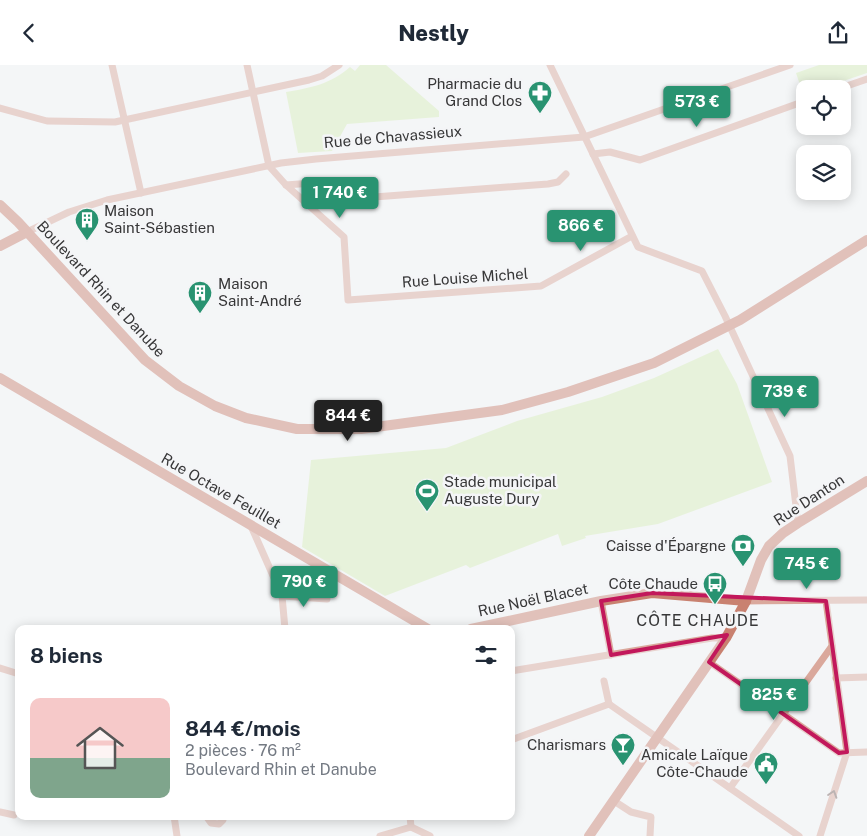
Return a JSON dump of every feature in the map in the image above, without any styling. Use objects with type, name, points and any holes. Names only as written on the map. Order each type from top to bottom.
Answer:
[{"type":"street","points":[[112,65],[141,193]]},
{"type":"street","points":[[247,65],[269,166],[286,185],[325,182],[361,198],[548,184],[558,182],[566,174]]},
{"type":"street","points":[[0,108],[47,121],[125,121],[322,76],[339,65]]},
{"type":"street","points":[[550,65],[638,247],[702,271],[730,325],[790,456],[798,523]]},
{"type":"street","name":"Rue de Chavassieux","points":[[0,246],[69,212],[107,200],[269,166],[316,159],[584,137],[790,65]]},
{"type":"street","points":[[851,85],[867,79]]},
{"type":"street","points":[[593,154],[610,152],[640,160],[796,104]]},
{"type":"street","name":"Rue Louise Michel","points":[[286,185],[344,237],[348,300],[541,286],[632,236]]},
{"type":"street","name":"Boulevard Rhin et Danube","points":[[0,205],[145,360],[179,386],[215,406],[246,418],[297,429],[361,429],[502,410],[568,393],[654,363],[730,325],[867,240]]},
{"type":"street","name":"Rue Octave Feuillet","points":[[0,377],[421,625]]},
{"type":"street","name":"Rue Danton","points":[[588,836],[726,638],[746,601],[761,560],[769,546],[798,523],[867,481]]},
{"type":"street","points":[[251,525],[282,596],[285,625]]},
{"type":"street","name":"Rue Noël Blacet","points":[[490,625],[601,601],[652,593],[746,601]]},
{"type":"street","points":[[282,596],[327,599]]},
{"type":"street","points":[[746,601],[867,600]]},
{"type":"street","points":[[601,601],[611,655]]},
{"type":"street","points":[[820,836],[847,753],[826,601]]},
{"type":"street","points":[[515,670],[712,638],[726,638]]},
{"type":"street","points":[[730,788],[832,646]]},
{"type":"street","points":[[709,662],[839,753],[867,752]]},
{"type":"street","points":[[0,668],[15,673]]},
{"type":"street","points":[[836,678],[867,677]]},
{"type":"street","points":[[604,681],[609,704],[799,836]]},
{"type":"street","points":[[515,739],[609,704]]},
{"type":"street","points":[[614,801],[631,812],[651,817],[650,836]]},
{"type":"street","points":[[0,812],[14,815]]},
{"type":"street","points":[[175,820],[177,836]]},
{"type":"street","points":[[209,820],[211,823],[219,824],[223,820]]},
{"type":"street","points":[[410,820],[411,827]]},
{"type":"street","points":[[380,836],[411,827],[430,836]]},
{"type":"highlighted area","points":[[652,593],[826,601],[847,752],[839,753],[709,662],[727,635],[611,655],[601,601]]},
{"type":"green space","points":[[360,65],[386,65],[439,111],[439,117],[347,124],[332,151],[298,153],[286,92],[320,84],[335,78],[350,67],[355,71]]},
{"type":"green space","points":[[819,65],[867,65],[867,73],[846,80],[798,80],[796,73]]},
{"type":"green space","points":[[718,349],[737,384],[772,482],[658,524],[585,536],[586,538],[562,546],[558,534],[470,568],[466,565],[385,596],[302,547],[311,460],[446,448],[517,421],[602,397],[654,378]]},
{"type":"place","name":"Pharmacie du Grand Clos","points":[[540,114]]},
{"type":"place","name":"Maison Saint-Sébastien","points":[[87,241]]},
{"type":"place","name":"Maison Saint-André","points":[[200,314]]},
{"type":"place","name":"Stade municipal Auguste Dury","points":[[427,512]]},
{"type":"place","name":"Caisse d'Épargne","points":[[743,567]]},
{"type":"place","name":"Côte Chaude","points":[[715,605]]},
{"type":"place","name":"Charismars","points":[[623,766]]},
{"type":"place","name":"Amicale Laïque Côte-Chaude","points":[[766,785]]},
{"type":"district","name":"CÔTE CHAUDE","points":[[698,620]]}]
